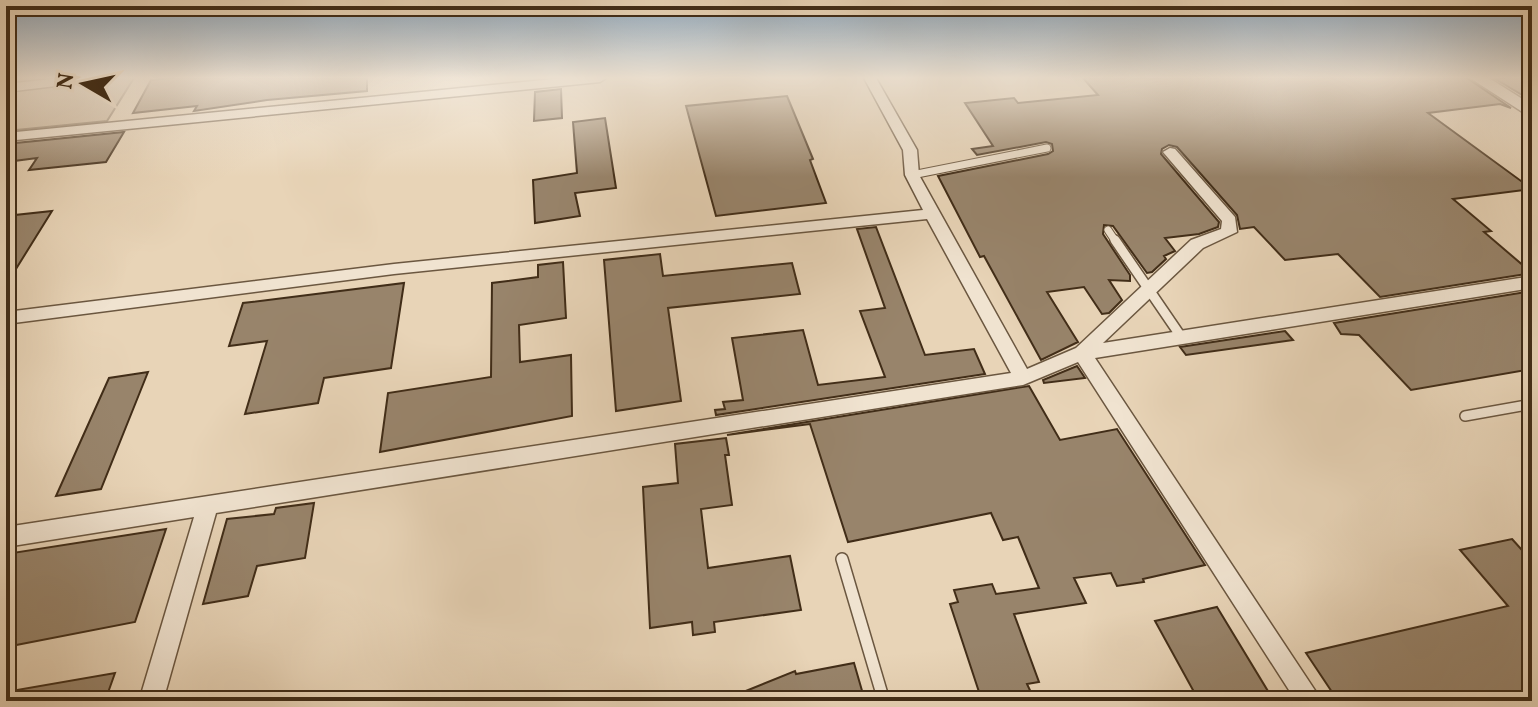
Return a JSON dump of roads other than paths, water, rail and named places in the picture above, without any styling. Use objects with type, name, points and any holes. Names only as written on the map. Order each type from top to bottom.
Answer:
[{"type":"street","points":[[6,137],[268,111]]},
{"type":"street","points":[[888,111],[910,150],[912,175],[1023,378]]},
{"type":"street","points":[[1082,353],[1205,239],[1229,232],[1232,226],[1170,152]]},
{"type":"street","points":[[6,318],[394,269],[932,214]]},
{"type":"street","points":[[6,537],[1023,378],[1082,353],[1532,282]]},
{"type":"street","points":[[1082,353],[1310,701]]},
{"type":"street","points":[[151,701],[208,505]]},
{"type":"lane","points":[[912,175],[1047,148]]},
{"type":"lane","points":[[1108,230],[1182,338]]},
{"type":"lane","points":[[1465,416],[1532,404]]},
{"type":"lane","points":[[842,559],[884,701]]}]
